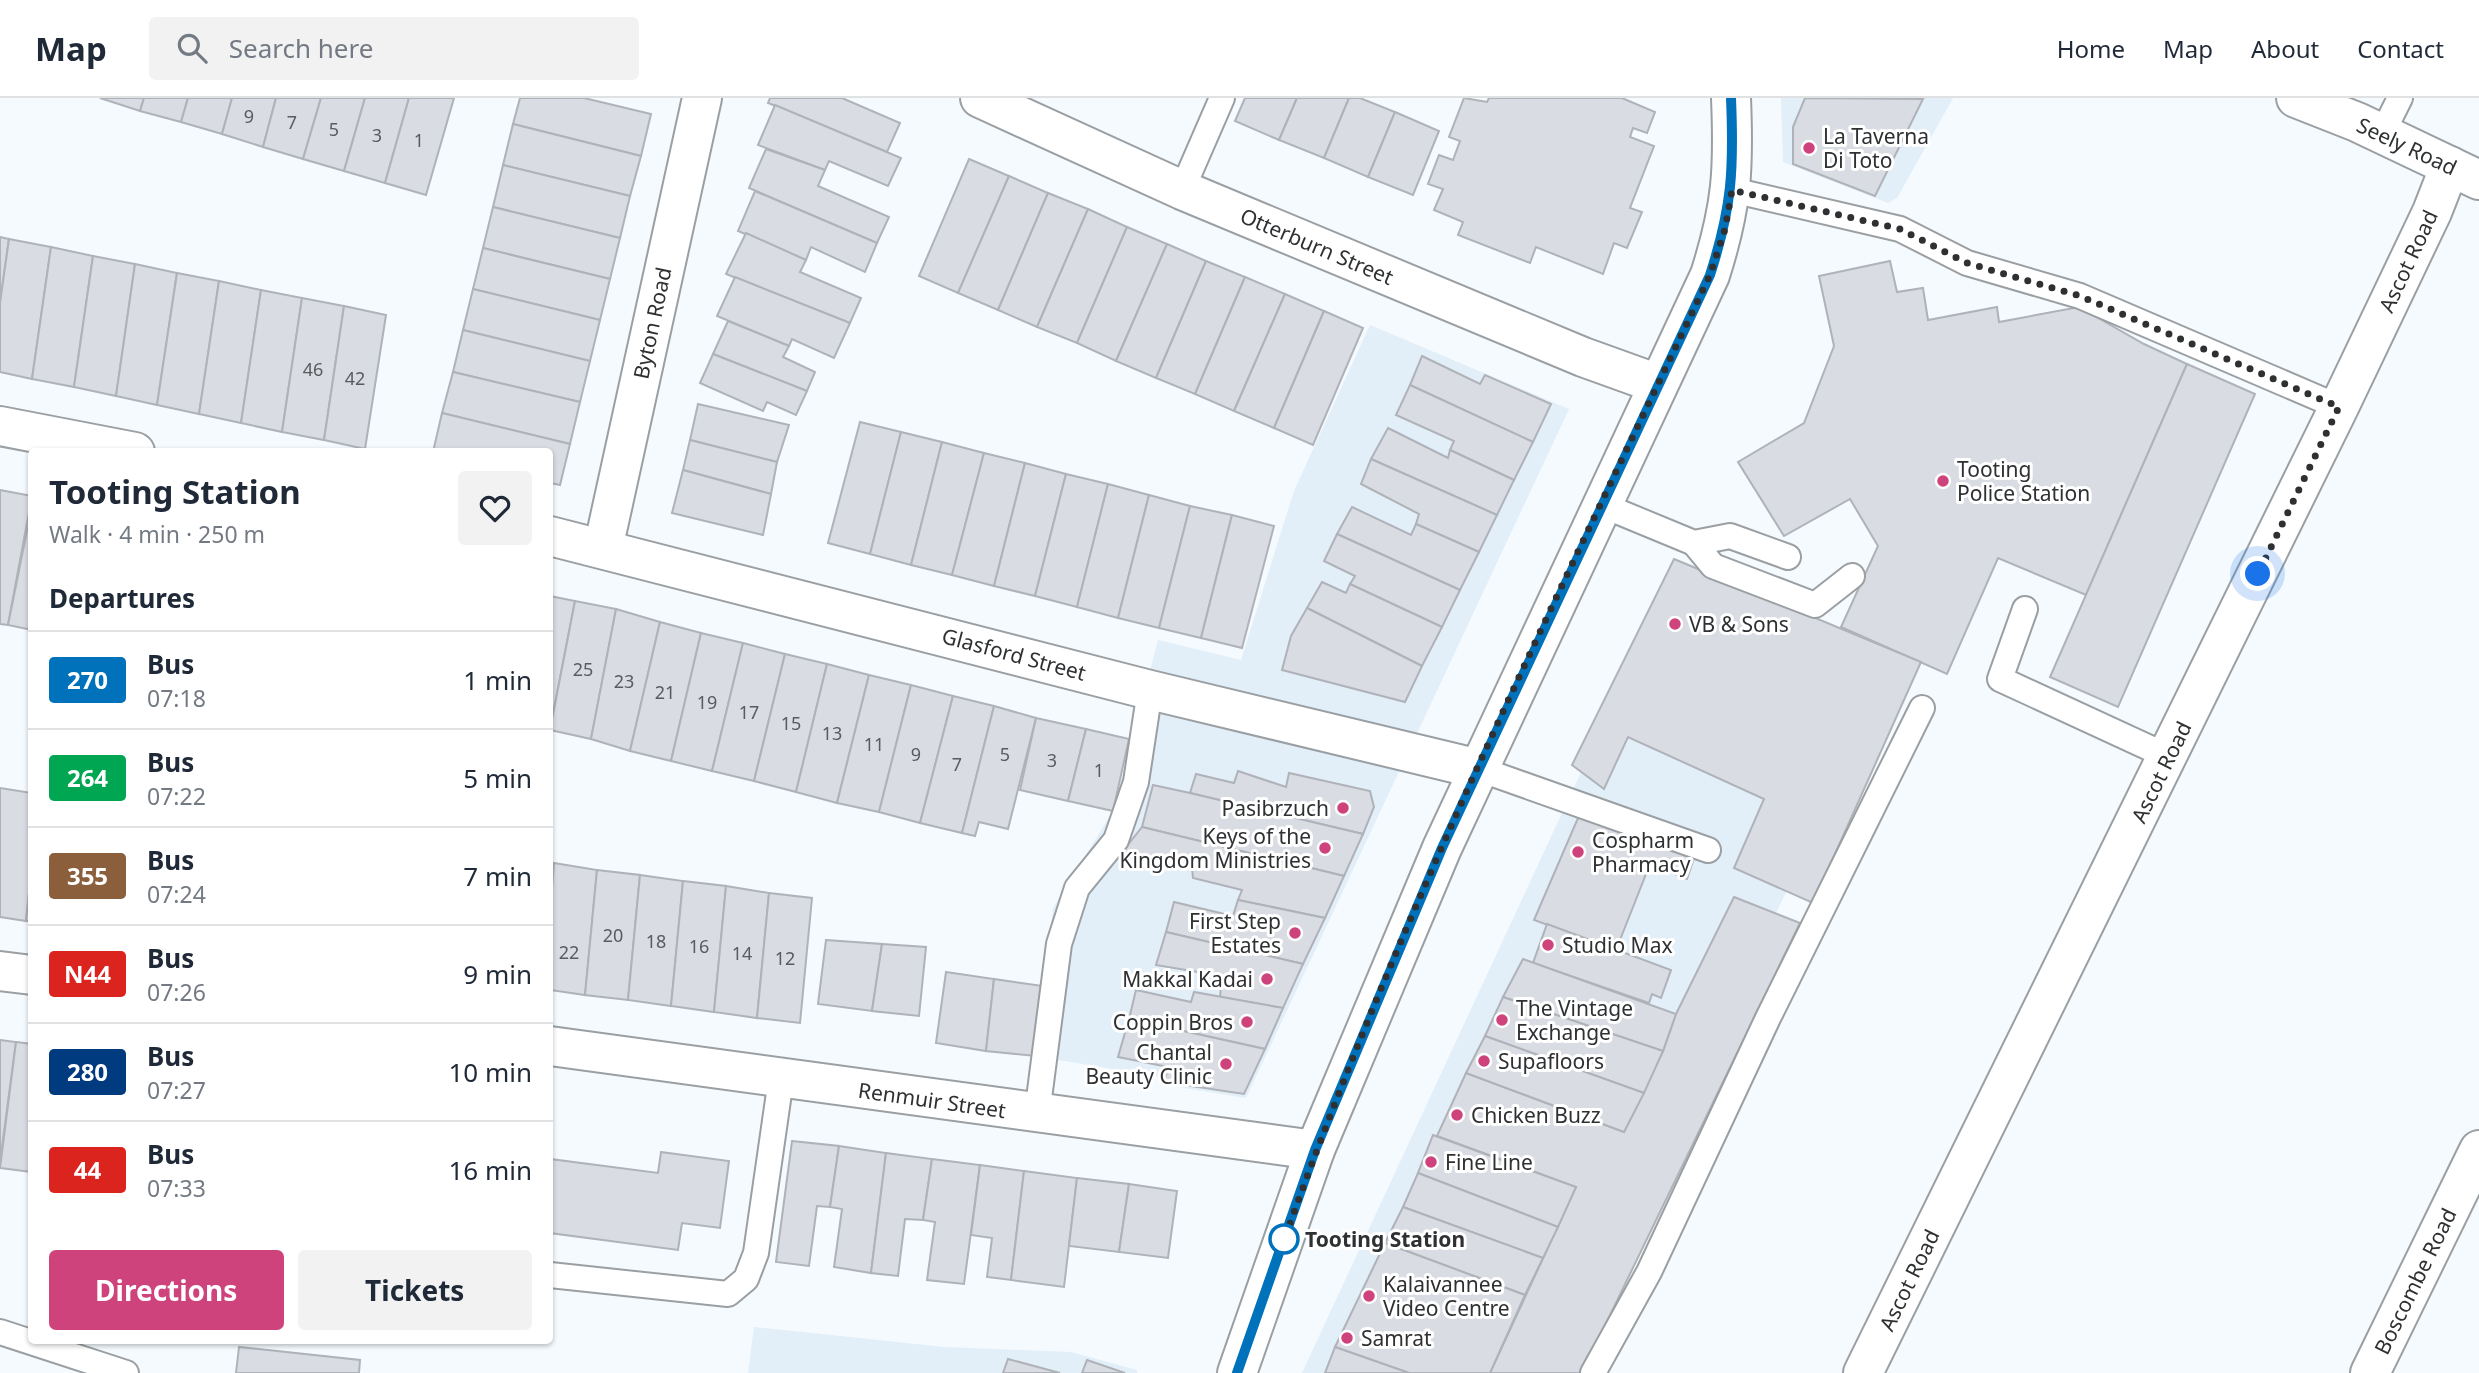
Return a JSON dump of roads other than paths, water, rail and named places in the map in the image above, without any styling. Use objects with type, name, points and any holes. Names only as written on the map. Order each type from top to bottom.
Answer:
[{"type":"street","name":"Byton Road","points":[[603,549],[702,98]]},
{"type":"street","name":"Otterburn Street","points":[[980,98],[1182,190],[1583,357],[1658,384]]},
{"type":"street","points":[[1237,1373],[1315,1150],[1442,848],[1710,275],[1725,229],[1732,190],[1731,98]]},
{"type":"street","name":"Seely Road","points":[[2296,98],[2382,134],[2464,173]]},
{"type":"street","name":"Ascot Road","points":[[1863,1373],[2169,757],[2431,212],[2464,173]]},
{"type":"street","points":[[0,426],[114,448]]},
{"type":"street","name":"Glasford Street","points":[[553,537],[1150,690],[1479,769]]},
{"type":"street","points":[[0,971],[28,974]]},
{"type":"street","name":"Renmuir Street","points":[[553,1046],[1315,1150]]},
{"type":"street","name":"Boscombe Road","points":[[2370,1373],[2479,1150]]},
{"type":"lane","points":[[1182,190],[1222,98]]},
{"type":"lane","points":[[2382,134],[2400,98]]},
{"type":"lane","points":[[1732,190],[1900,229],[1967,263],[2080,296],[2339,407]]},
{"type":"lane","points":[[1602,505],[1693,543],[1713,566],[1815,605],[1852,576]]},
{"type":"lane","points":[[1693,543],[1730,536],[1788,557]]},
{"type":"lane","points":[[2025,609],[2000,679],[2169,757]]},
{"type":"lane","points":[[1037,1114],[1059,944],[1077,888],[1116,840],[1136,782],[1150,690]]},
{"type":"lane","points":[[1593,1373],[1649,1272],[1768,1018],[1922,708]]},
{"type":"lane","points":[[1479,769],[1708,850]]},
{"type":"lane","points":[[553,1275],[729,1294],[746,1279],[756,1253],[781,1079]]},
{"type":"lane","points":[[0,1332],[28,1341]]},
{"type":"lane","points":[[37,1344],[126,1373]]},
{"type":"place","name":"La Taverna Di Toto","points":[[1809,148]]},
{"type":"place","name":"Tooting Police Station","points":[[1943,481]]},
{"type":"place","name":"VB & Sons","points":[[1675,624]]},
{"type":"place","name":"Pasibrzuch","points":[[1343,808]]},
{"type":"place","name":"Keys of the Kingdom Ministries","points":[[1325,848]]},
{"type":"place","name":"Cospharm Pharmacy","points":[[1578,852]]},
{"type":"place","name":"First Step Estates","points":[[1295,933]]},
{"type":"place","name":"Studio Max","points":[[1548,945]]},
{"type":"place","name":"Makkal Kadai","points":[[1267,979]]},
{"type":"place","name":"The Vintage Exchange","points":[[1502,1020]]},
{"type":"place","name":"Coppin Bros","points":[[1247,1022]]},
{"type":"place","name":"Supafloors","points":[[1484,1061]]},
{"type":"place","name":"Chantal Beauty Clinic","points":[[1226,1064]]},
{"type":"place","name":"Chicken Buzz","points":[[1457,1115]]},
{"type":"place","name":"Fine Line","points":[[1431,1162]]},
{"type":"place","name":"Tooting Station","points":[[1284,1239]]},
{"type":"place","name":"Kalaivannee Video Centre","points":[[1369,1296]]},
{"type":"place","name":"Samrat","points":[[1347,1338]]}]
